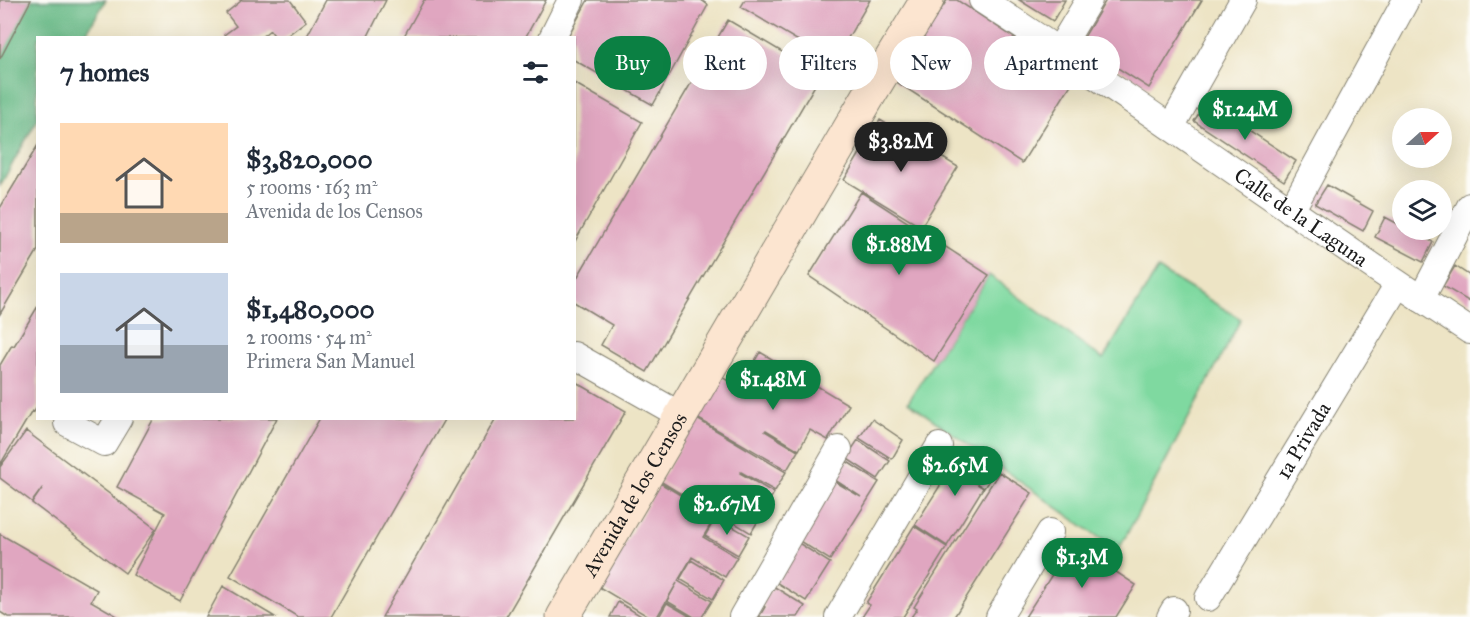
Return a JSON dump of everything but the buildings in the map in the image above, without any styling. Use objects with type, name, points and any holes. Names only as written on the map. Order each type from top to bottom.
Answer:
[{"type":"street","points":[[553,36],[571,0]]},
{"type":"street","name":"Avenida de los Censos","points":[[563,617],[680,415],[927,0]]},
{"type":"street","name":"Calle de la Laguna","points":[[982,0],[1037,36]]},
{"type":"street","points":[[1067,36],[1089,0]]},
{"type":"street","points":[[1171,127],[1243,0]]},
{"type":"street","points":[[1291,211],[1406,0]]},
{"type":"street","name":"Calle de la Laguna","points":[[1117,90],[1291,211],[1470,331]]},
{"type":"street","points":[[1421,299],[1470,206]]},
{"type":"street","name":"1a Privada","points":[[1208,598],[1398,284]]},
{"type":"street","points":[[576,356],[680,415]]},
{"type":"street","points":[[67,423],[104,443],[118,420]]},
{"type":"street","points":[[838,617],[939,446]]},
{"type":"street","points":[[742,617],[839,449]]},
{"type":"street","points":[[999,617],[1050,532]]},
{"type":"green space","points":[[0,0],[106,0],[85,36],[36,36],[36,122],[0,186]]},
{"type":"green space","points":[[1158,269],[1241,319],[1118,551],[908,402],[989,275],[1103,359]]}]
